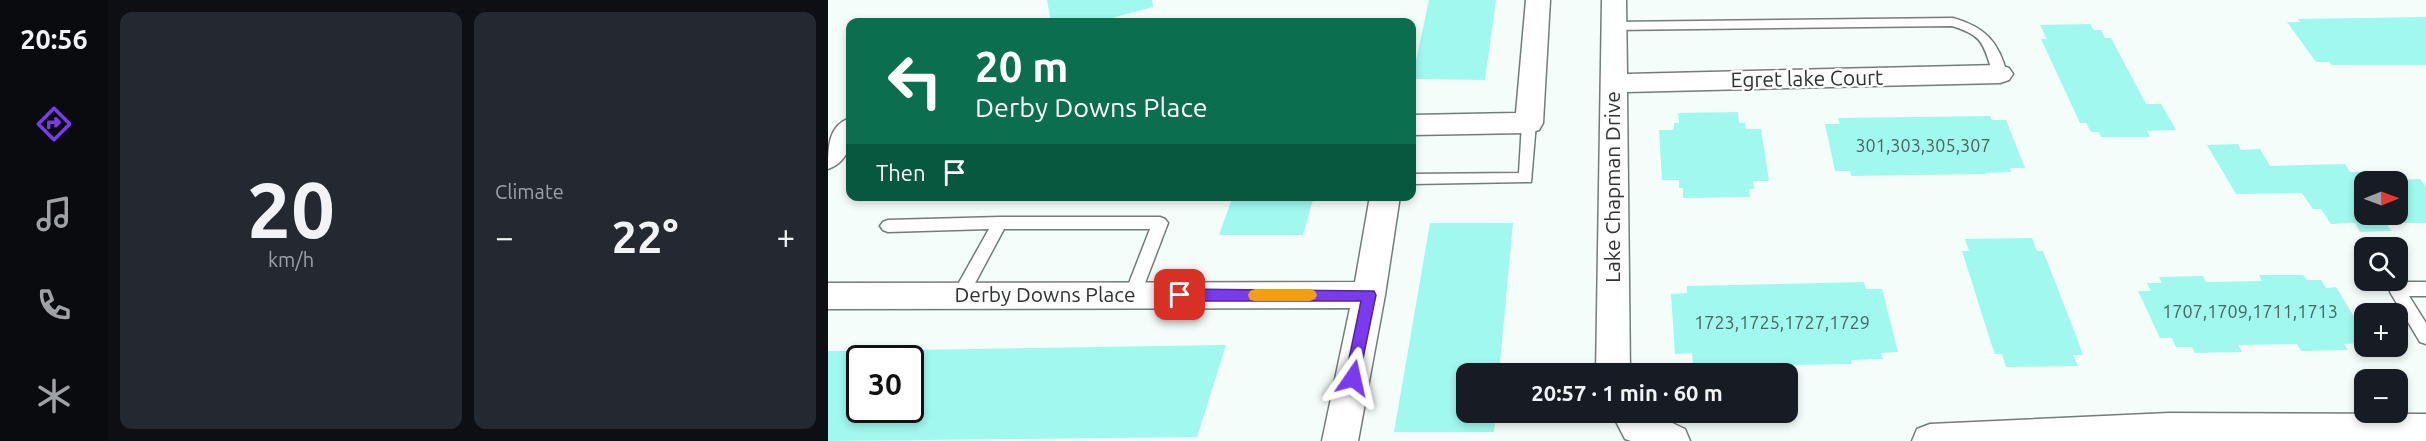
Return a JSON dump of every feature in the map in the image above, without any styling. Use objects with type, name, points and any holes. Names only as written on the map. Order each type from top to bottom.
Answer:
[{"type":"street","points":[[1416,125],[1529,123],[1538,0]]},
{"type":"street","name":"Lake Chapman Drive","points":[[1613,363],[1614,13]]},
{"type":"street","name":"Egret lake Court","points":[[1614,83],[2000,74]]},
{"type":"street","points":[[828,158],[846,133]]},
{"type":"street","points":[[1340,441],[1369,295],[1384,201]]},
{"type":"street","name":"Derby Downs Place","points":[[828,296],[1369,295]]},
{"type":"street","points":[[1635,423],[1638,427],[1672,441]]},
{"type":"street","points":[[1930,441],[2426,431]]},
{"type":"lane","points":[[1614,13],[1953,22],[1968,26],[1986,37],[1996,53],[2000,74]]},
{"type":"lane","points":[[1416,179],[1526,177],[1529,123]]},
{"type":"lane","points":[[960,296],[1000,223]]},
{"type":"lane","points":[[888,226],[1160,223],[1132,296]]},
{"type":"lane","points":[[2426,289],[2398,292],[2426,337]]},
{"type":"building","points":[[1047,0],[1152,0],[1153,7],[1112,18],[1050,18]]},
{"type":"building","points":[[1429,0],[1496,0],[1485,80],[1416,79],[1416,60]]},
{"type":"building","points":[[2426,17],[2426,65],[2332,65],[2329,62],[2316,62],[2287,22],[2300,22],[2298,19]]},
{"type":"building","points":[[2090,24],[2094,30],[2101,30],[2105,38],[2111,38],[2146,104],[2161,104],[2176,130],[2147,131],[2150,137],[2101,137],[2099,132],[2091,132],[2086,123],[2080,123],[2041,39],[2047,39],[2040,25]]},
{"type":"building","points":[[1738,112],[1739,123],[1745,123],[1746,129],[1761,129],[1769,181],[1753,181],[1754,189],[1749,189],[1750,197],[1683,198],[1683,188],[1679,188],[1679,180],[1662,180],[1659,130],[1674,130],[1674,123],[1679,123],[1678,113]]},
{"type":"building","points":[[1990,116],[1992,120],[2006,120],[2025,168],[2010,168],[2011,172],[1985,174],[1851,176],[1850,171],[1835,171],[1825,124],[1840,124],[1838,118]]},
{"type":"building","points":[[2238,144],[2241,150],[2260,149],[2270,166],[2345,164],[2350,172],[2354,172],[2354,223],[2331,224],[2321,209],[2313,209],[2302,193],[2236,194],[2207,145]]},
{"type":"building","points":[[2420,179],[2426,187],[2426,223],[2408,223],[2408,180]]},
{"type":"building","points":[[1231,201],[1313,201],[1303,235],[1219,235]]},
{"type":"building","points":[[1430,223],[1513,223],[1500,363],[1456,363],[1456,423],[1495,423],[1494,432],[1394,432]]},
{"type":"building","points":[[2356,225],[2388,225],[2392,231],[2360,232]]},
{"type":"building","points":[[2032,238],[2037,251],[2043,251],[2078,341],[2083,355],[2073,355],[2078,366],[2006,367],[2002,354],[1995,354],[1991,343],[1962,251],[1969,251],[1965,239]]},
{"type":"building","points":[[2259,275],[2303,275],[2307,280],[2321,280],[2326,288],[2336,287],[2354,317],[2354,344],[2344,344],[2348,350],[2301,351],[2297,344],[2238,345],[2242,352],[2195,353],[2192,347],[2176,347],[2172,338],[2160,338],[2138,291],[2151,291],[2147,283],[2162,283],[2159,277],[2203,276],[2206,282],[2262,281]]},
{"type":"building","points":[[1864,282],[1866,289],[1882,289],[1898,352],[1881,353],[1883,359],[1851,360],[1852,364],[1693,363],[1692,353],[1675,354],[1671,294],[1687,293],[1687,286]]},
{"type":"building","points":[[1226,345],[1197,437],[828,441],[828,351],[846,351],[846,423],[924,423],[924,350]]},
{"type":"slow traffic","points":[[1255,295],[1310,295]]},
{"type":"route","points":[[1180,295],[1369,295],[1353,378]]}]
